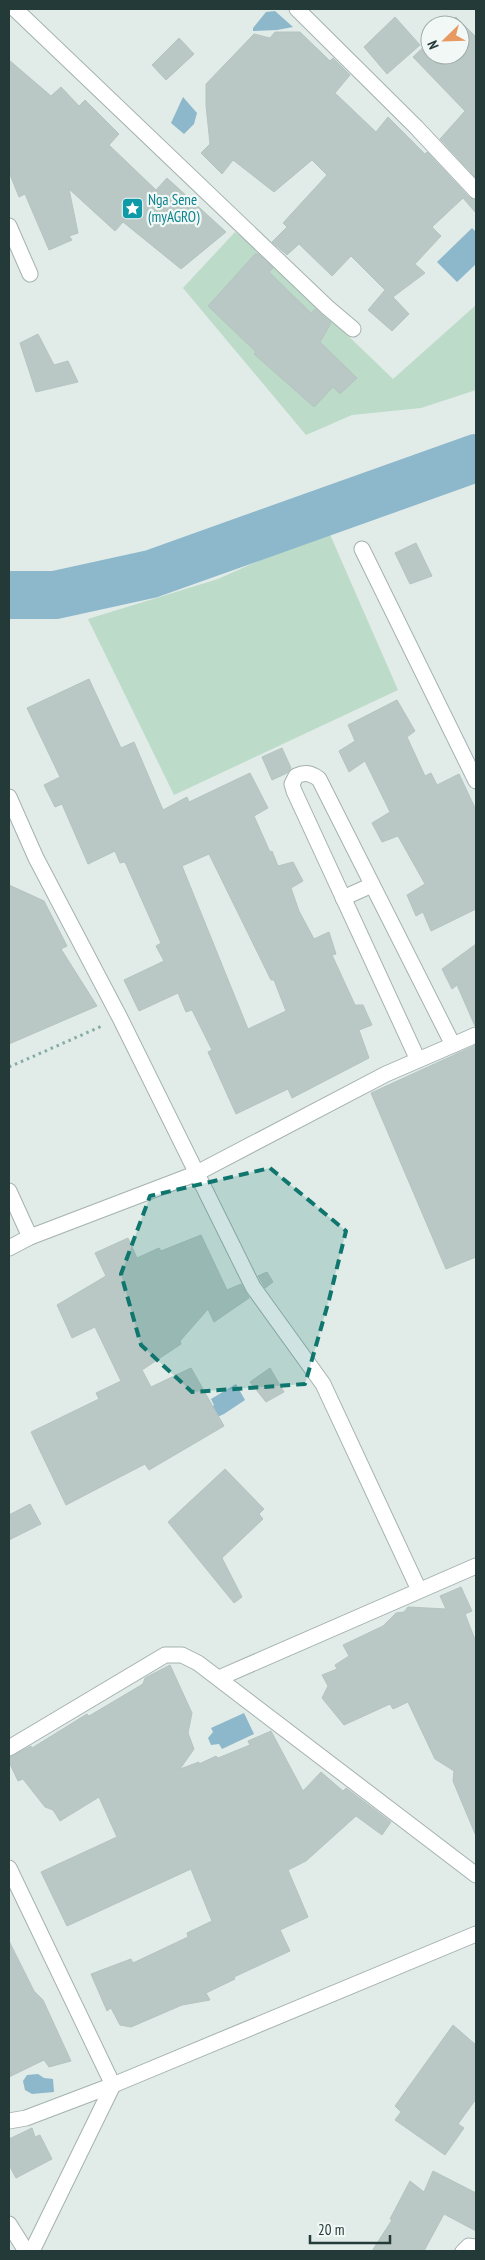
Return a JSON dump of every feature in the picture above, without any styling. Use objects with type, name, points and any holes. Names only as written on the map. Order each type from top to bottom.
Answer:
[{"type":"street","points":[[16,9],[326,308],[353,329]]},
{"type":"street","points":[[297,9],[416,126],[476,191]]},
{"type":"street","points":[[9,226],[30,274]]},
{"type":"street","points":[[362,549],[476,781]]},
{"type":"street","points":[[418,1060],[294,791],[292,784],[296,776],[304,773],[312,774],[318,779],[454,1045]]},
{"type":"street","points":[[9,797],[36,858],[120,1018],[195,1174],[253,1287],[323,1384],[419,1590]]},
{"type":"street","points":[[343,898],[372,885]]},
{"type":"street","points":[[9,1248],[30,1237],[195,1174],[386,1074],[476,1035]]},
{"type":"street","points":[[9,1191],[30,1237]]},
{"type":"street","points":[[219,1678],[476,1566]]},
{"type":"street","points":[[9,1748],[165,1656],[182,1655],[198,1662],[476,1875]]},
{"type":"street","points":[[9,1868],[113,2085]]},
{"type":"street","points":[[9,2121],[26,2118],[113,2085],[476,1934]]},
{"type":"street","points":[[32,2251],[113,2085]]},
{"type":"street","points":[[9,2224],[26,2251]]},
{"type":"lane","points":[[461,2251],[468,2244],[476,2244]]},
{"type":"path","points":[[9,1067],[120,1018]]},
{"type":"highlighted area","points":[[270,1168],[346,1231],[305,1384],[192,1392],[141,1345],[121,1274],[150,1196]]},
{"type":"green space","points":[[235,232],[273,260],[309,298],[393,379],[476,305],[476,390],[421,408],[352,415],[306,435],[183,288]]},
{"type":"green space","points":[[328,530],[398,690],[174,795],[88,619],[218,579]]},
{"type":"water","points":[[275,11],[293,27],[253,31],[253,28],[266,12]]},
{"type":"water","points":[[183,97],[197,113],[194,124],[184,134],[171,123]]},
{"type":"water","points":[[472,228],[476,232],[476,264],[457,282],[437,262]]},
{"type":"water","points":[[236,1384],[245,1400],[215,1418],[210,1409],[214,1405],[211,1399]]},
{"type":"water","points":[[244,1713],[254,1734],[222,1749],[219,1744],[211,1745],[208,1738],[213,1732],[211,1728]]},
{"type":"water","points":[[38,2074],[44,2078],[53,2079],[54,2092],[32,2094],[25,2090],[23,2081],[27,2075]]},
{"type":"building","points":[[395,17],[420,45],[387,74],[364,47]]},
{"type":"building","points":[[470,31],[476,37],[476,178],[440,139],[465,111],[421,65],[470,65]]},
{"type":"building","points":[[275,32],[300,32],[330,61],[333,58],[350,75],[335,93],[376,132],[388,117],[425,154],[427,152],[469,197],[476,200],[476,213],[463,198],[432,227],[441,236],[415,264],[425,273],[393,297],[409,314],[392,331],[368,310],[385,290],[351,256],[332,276],[299,244],[287,255],[272,242],[287,227],[283,223],[327,175],[312,160],[274,192],[233,160],[222,174],[201,153],[210,144],[206,84],[254,34],[270,38]]},
{"type":"building","points":[[179,38],[194,54],[166,80],[152,65]]},
{"type":"building","points":[[420,50],[420,64],[413,57]]},
{"type":"building","points":[[9,60],[51,96],[61,87],[79,106],[85,100],[119,134],[109,145],[156,190],[167,178],[226,232],[181,269],[123,222],[115,231],[69,189],[78,233],[69,236],[72,240],[49,250],[25,194],[19,197],[9,172]]},
{"type":"building","points":[[255,254],[258,254],[273,268],[269,272],[311,313],[315,309],[331,323],[320,342],[357,378],[340,394],[333,387],[314,407],[254,354],[256,352],[208,306]]},
{"type":"building","points":[[38,334],[54,365],[68,361],[78,382],[36,392],[20,343]]},
{"type":"building","points":[[416,543],[432,576],[410,584],[395,553]]},
{"type":"building","points":[[89,679],[121,748],[134,742],[163,810],[187,797],[189,802],[250,773],[268,808],[254,816],[270,852],[272,851],[278,866],[293,862],[303,881],[291,888],[299,911],[314,939],[329,932],[336,954],[332,955],[355,1005],[363,1005],[372,1025],[359,1030],[369,1058],[292,1098],[288,1089],[236,1114],[208,1052],[212,1050],[192,1010],[186,1012],[178,993],[139,1011],[124,980],[164,961],[156,946],[161,943],[125,862],[120,863],[115,851],[88,864],[62,804],[55,807],[44,785],[60,777],[27,708]],"holes":[[[209,854],[271,980],[274,980],[286,1011],[248,1029],[182,866]]]},
{"type":"building","points":[[397,700],[415,731],[407,737],[425,776],[431,773],[437,785],[459,774],[476,810],[476,909],[431,931],[423,912],[416,916],[407,895],[425,884],[398,836],[382,842],[372,823],[390,812],[365,761],[349,772],[339,751],[355,741],[348,725]]},
{"type":"building","points":[[282,748],[291,768],[287,773],[272,780],[262,757]]},
{"type":"building","points":[[9,885],[44,901],[67,946],[61,949],[97,1006],[9,1044]]},
{"type":"building","points":[[476,944],[475,1026],[457,985],[452,989],[442,969]]},
{"type":"building","points":[[476,1045],[476,1257],[446,1269],[371,1093]]},
{"type":"building","points":[[201,1235],[227,1290],[241,1284],[249,1298],[214,1322],[208,1309],[180,1341],[181,1344],[142,1370],[151,1387],[191,1368],[224,1426],[149,1470],[145,1464],[66,1505],[31,1432],[99,1399],[96,1393],[121,1381],[95,1327],[72,1338],[57,1305],[106,1276],[95,1253],[128,1238],[137,1258],[159,1248],[161,1251]]},
{"type":"building","points":[[267,1272],[273,1282],[265,1288],[258,1276]]},
{"type":"building","points":[[270,1368],[284,1392],[266,1402],[250,1382]]},
{"type":"building","points":[[225,1469],[264,1509],[259,1514],[263,1519],[222,1558],[242,1597],[234,1603],[168,1522]]},
{"type":"building","points":[[30,1504],[41,1524],[9,1540],[9,1515]]},
{"type":"building","points":[[461,1587],[472,1611],[465,1614],[476,1642],[476,1836],[453,1781],[454,1771],[435,1759],[408,1702],[393,1709],[390,1704],[344,1725],[322,1698],[328,1686],[322,1675],[337,1669],[335,1665],[349,1656],[343,1645],[383,1626],[396,1613],[404,1612],[408,1607],[446,1609],[440,1596]]},
{"type":"building","points":[[170,1665],[192,1713],[188,1733],[194,1749],[180,1769],[199,1762],[199,1764],[216,1756],[218,1758],[250,1745],[248,1741],[271,1731],[303,1791],[321,1772],[343,1791],[346,1788],[391,1822],[382,1835],[356,1816],[306,1861],[288,1870],[308,1917],[280,1930],[290,1951],[234,1977],[235,1979],[206,1993],[210,2000],[182,2005],[131,2027],[120,2025],[111,2008],[107,2011],[91,1974],[131,1959],[133,1963],[188,1937],[187,1933],[212,1921],[191,1869],[67,1926],[41,1872],[117,1837],[99,1797],[60,1821],[53,1810],[45,1807],[23,1779],[18,1781],[9,1762],[9,1757],[31,1746],[32,1748],[87,1714],[89,1716],[143,1684],[145,1678]]},
{"type":"building","points":[[9,1941],[34,1991],[43,2000],[71,2061],[49,2067],[44,2060],[9,2077]]},
{"type":"building","points":[[453,2025],[476,2045],[476,2099],[458,2124],[464,2128],[445,2155],[395,2120],[401,2112],[395,2106]]},
{"type":"building","points":[[32,2128],[35,2137],[40,2135],[52,2159],[16,2178],[9,2165],[9,2139]]},
{"type":"building","points":[[433,2171],[476,2193],[476,2231],[444,2214],[424,2251],[372,2251],[392,2220],[390,2219],[410,2181],[424,2192]]},
{"type":"waterway","points":[[9,595],[55,595],[151,574],[476,458]]},
{"type":"place","name":"Nga Sene (myAGRO)","points":[[132,208]]}]
